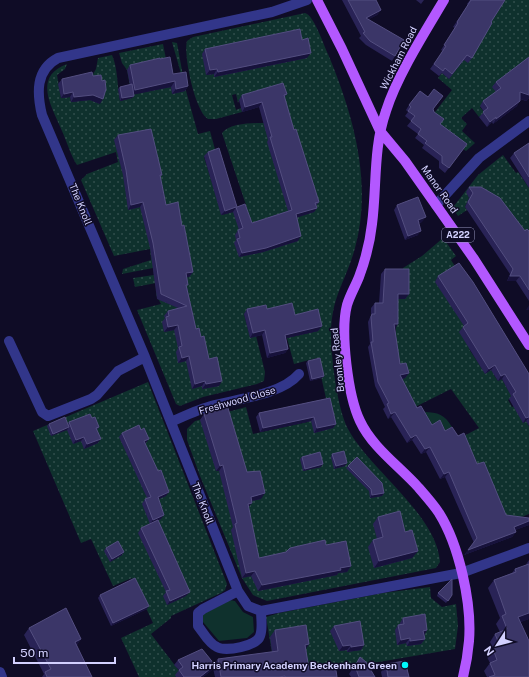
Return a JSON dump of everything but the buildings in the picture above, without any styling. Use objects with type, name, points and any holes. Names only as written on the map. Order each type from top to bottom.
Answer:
[{"type":"main road","name":"A222","points":[[317,0],[342,48],[380,130]]},
{"type":"main road","name":"Wickham Road","points":[[380,130],[386,109],[405,69],[444,0]]},
{"type":"main road","name":"Manor Road","points":[[380,130],[405,161],[526,331],[529,345]]},
{"type":"main road","name":"Bromley Road","points":[[380,130],[377,148],[374,208],[370,237],[361,270],[348,303],[345,317],[348,370],[357,413],[363,427],[377,445],[417,486],[439,514],[450,536],[461,573],[467,601],[470,628],[464,677]]},
{"type":"street","name":"The Knoll","points":[[261,610],[248,606],[238,591],[145,357],[42,115],[38,90],[43,71],[52,61],[58,58],[272,12],[307,0]]},
{"type":"street","points":[[436,205],[478,158],[529,121]]},
{"type":"street","points":[[9,341],[42,412],[48,416],[91,399],[97,395],[118,371],[145,357]]},
{"type":"street","name":"Freshwood Close","points":[[171,422],[206,408],[278,389],[289,383],[299,374]]},
{"type":"street","points":[[238,591],[203,609],[198,614],[198,626],[216,647],[247,646],[258,640],[261,635],[261,610],[461,573],[529,548]]},
{"type":"street","points":[[0,672],[2,677]]},
{"type":"green space","points":[[492,0],[529,0],[529,60],[501,99],[480,107],[485,113],[479,117],[472,108],[461,118],[467,124],[462,131],[475,143],[466,151],[436,129],[425,125],[452,90],[438,78],[442,73],[449,79],[458,56],[468,62],[475,51],[465,44],[478,21],[493,18],[501,7]]},
{"type":"green space","points":[[305,13],[312,19],[318,31],[345,100],[358,149],[361,174],[362,199],[360,223],[355,248],[337,298],[332,319],[332,355],[338,396],[344,420],[348,429],[358,445],[401,493],[427,527],[436,544],[440,562],[436,568],[267,601],[253,595],[242,578],[200,476],[187,440],[187,429],[195,421],[246,407],[253,434],[308,422],[327,403],[317,358],[294,364],[287,338],[318,331],[294,319],[244,314],[250,337],[256,336],[265,372],[264,381],[203,397],[180,406],[176,404],[137,310],[161,304],[156,295],[156,283],[135,287],[133,278],[154,275],[153,268],[122,274],[123,269],[151,260],[150,249],[114,256],[81,180],[87,174],[118,162],[116,152],[77,165],[50,103],[47,85],[50,77],[56,70],[67,64],[65,69],[57,75],[61,98],[70,97],[71,102],[93,99],[96,102],[89,81],[96,69],[98,58],[112,55],[120,101],[132,98],[127,70],[122,63],[119,53],[163,44],[170,79],[182,77],[172,42],[177,43],[185,87],[198,134],[210,131],[216,153],[204,157],[222,215],[247,208],[222,133],[230,127],[236,125],[264,123],[279,87],[239,100],[238,103],[236,94],[232,95],[236,110],[241,108],[242,112],[216,119],[208,119],[203,114],[199,106],[191,82],[188,70],[186,48],[187,41],[193,37]]},
{"type":"green space","points":[[503,155],[516,173],[518,172],[529,188],[529,241],[468,196],[469,198],[465,207],[467,210],[458,216],[454,210],[454,206],[478,175]]},
{"type":"green space","points":[[443,238],[456,256],[451,260],[456,268],[481,341],[469,349],[485,373],[497,366],[494,375],[498,381],[502,379],[512,397],[508,400],[512,407],[519,404],[523,423],[526,421],[529,426],[529,514],[504,524],[474,469],[460,438],[479,428],[451,389],[411,409],[397,380],[405,378],[397,369],[395,299],[405,299],[403,268],[422,256]]},
{"type":"green space","points":[[148,382],[227,584],[225,590],[221,593],[171,616],[171,618],[151,634],[180,672],[176,677],[139,677],[121,638],[153,623],[132,578],[113,586],[91,539],[81,543],[33,431]]},
{"type":"green space","points":[[424,412],[441,415],[452,427],[438,434],[429,430]]},
{"type":"green space","points":[[430,587],[431,598],[442,607],[456,604],[458,626],[455,649],[291,677],[276,677],[266,617],[279,613],[383,593]]},
{"type":"green space","points":[[230,600],[235,601],[243,612],[253,617],[254,632],[247,638],[219,641],[203,622],[203,614]]},
{"type":"place","name":"Harris Primary Academy Beckenham Green","points":[[405,665]]}]
